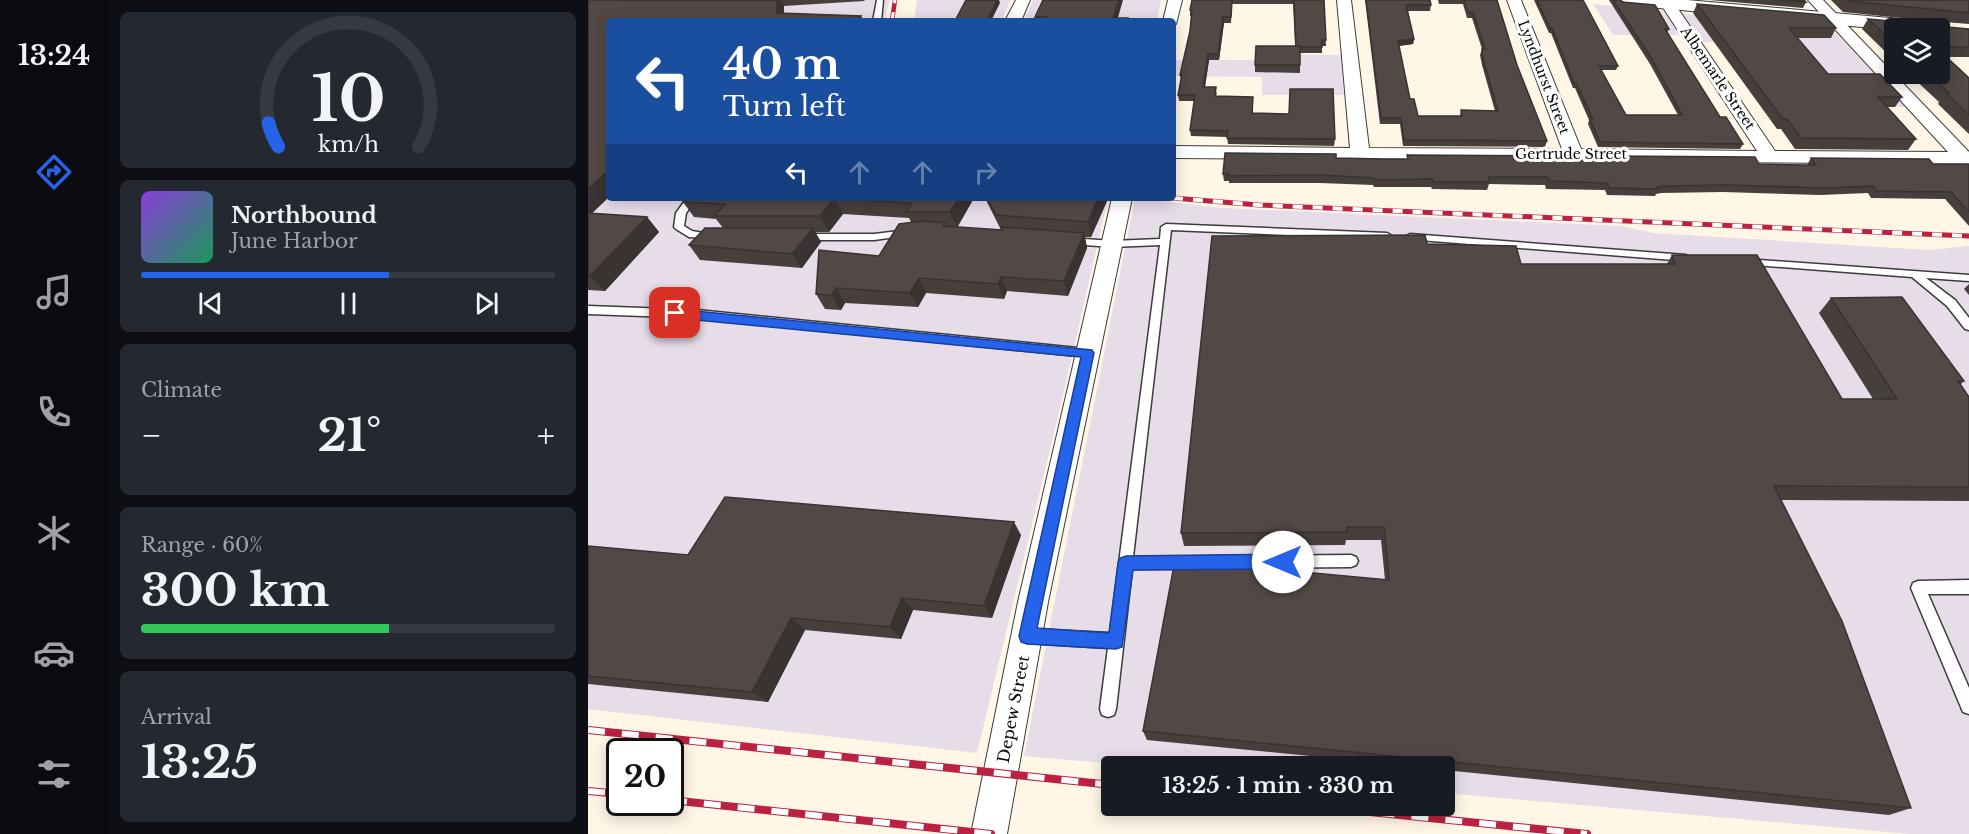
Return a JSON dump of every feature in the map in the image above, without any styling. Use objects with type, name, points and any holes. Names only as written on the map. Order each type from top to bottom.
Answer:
[{"type":"street","points":[[1014,18],[1023,0]]},
{"type":"street","points":[[1172,18],[1175,0]]},
{"type":"street","points":[[1344,0],[1360,154]]},
{"type":"street","name":"Lyndhurst Street","points":[[1514,0],[1573,154]]},
{"type":"street","points":[[1627,0],[1884,24]]},
{"type":"street","points":[[1815,0],[1966,158]]},
{"type":"street","name":"Albemarle Street","points":[[1666,2],[1770,157]]},
{"type":"street","name":"Gertrude Street","points":[[1176,152],[1966,158]]},
{"type":"street","name":"Depew Street","points":[[989,834],[1027,636],[1121,201]]},
{"type":"lane","points":[[877,18],[880,0]]},
{"type":"lane","points":[[690,201],[681,213],[680,226],[689,234],[724,237]]},
{"type":"lane","points":[[1108,710],[1166,227],[1430,238],[1701,259]]},
{"type":"lane","points":[[794,237],[874,237],[918,232]]},
{"type":"lane","points":[[1058,240],[1112,244],[1165,242]]},
{"type":"lane","points":[[1737,261],[1969,278]]},
{"type":"lane","points":[[1914,275],[1951,303],[1969,326]]},
{"type":"lane","points":[[588,310],[697,314],[1088,353]]},
{"type":"lane","points":[[1126,563],[1351,561]]},
{"type":"lane","points":[[1969,587],[1918,588],[1969,706]]},
{"type":"lane","points":[[1027,636],[1116,641]]},
{"type":"shaded area","points":[[588,0],[890,0],[885,18],[606,18],[606,201],[1107,201],[977,753],[588,709]]},
{"type":"shaded area","points":[[917,0],[1011,0],[1002,18],[914,18]]},
{"type":"shaded area","points":[[1033,0],[1161,0],[1158,18],[1025,18]]},
{"type":"shaded area","points":[[1593,4],[1719,17],[1737,42],[1703,42],[1678,35],[1613,35]]},
{"type":"shaded area","points":[[1734,18],[1831,28],[1906,107],[1805,108]]},
{"type":"shaded area","points":[[1257,54],[1341,55],[1344,95],[1262,95],[1262,77],[1176,76],[1176,60],[1256,60]]},
{"type":"shaded area","points":[[1134,201],[1161,201],[1223,208],[1622,226],[1653,233],[1928,250],[1969,246],[1969,834],[1910,834],[1455,794],[1455,756],[1101,756],[1101,763],[1024,756]]},
{"type":"building","points":[[588,0],[777,0],[777,13],[861,16],[859,18],[606,18],[606,173],[588,189]]},
{"type":"building","points":[[966,0],[997,0],[988,18],[957,18]]},
{"type":"building","points":[[1043,0],[1119,0],[1113,18],[1035,17]]},
{"type":"building","points":[[1192,0],[1232,0],[1231,17],[1223,17],[1218,54],[1208,54],[1203,87],[1216,87],[1215,96],[1253,97],[1252,113],[1289,114],[1290,89],[1333,89],[1335,139],[1227,138],[1228,131],[1190,130],[1195,95],[1178,95],[1190,31]]},
{"type":"building","points":[[1294,0],[1324,0],[1326,40],[1322,40],[1322,47],[1296,46]]},
{"type":"building","points":[[1366,0],[1430,0],[1431,5],[1406,5],[1414,39],[1398,41],[1410,99],[1414,99],[1418,116],[1462,116],[1461,110],[1498,111],[1483,59],[1482,49],[1485,49],[1473,12],[1468,12],[1464,0],[1497,0],[1517,65],[1547,141],[1404,140],[1401,118],[1381,118]]},
{"type":"building","points":[[1537,0],[1583,0],[1618,66],[1599,66],[1626,115],[1682,115],[1652,59],[1613,0],[1655,5],[1669,29],[1665,29],[1720,117],[1726,117],[1743,144],[1600,142],[1590,119],[1593,119],[1574,83],[1552,28]]},
{"type":"building","points":[[1777,0],[1804,0],[1806,2]]},
{"type":"building","points":[[1969,0],[1969,13],[1849,1]]},
{"type":"building","points":[[1697,4],[1824,15],[1836,28],[1789,28],[1828,74],[1880,74],[1884,78],[1884,84],[1890,84],[1902,97],[1878,97],[1916,139],[1801,138],[1787,119],[1783,119]]},
{"type":"building","points":[[1868,19],[1884,20],[1884,34]]},
{"type":"building","points":[[1950,27],[1969,29],[1969,47],[1950,47]]},
{"type":"building","points":[[1256,46],[1300,46],[1300,65],[1255,65]]},
{"type":"building","points":[[1950,60],[1969,78],[1969,115],[1946,93],[1949,93],[1939,84],[1950,84]]},
{"type":"building","points":[[1225,153],[1336,154],[1336,158],[1384,159],[1408,159],[1407,155],[1553,156],[1554,160],[1611,160],[1609,156],[1755,157],[1759,164],[1801,165],[1816,165],[1811,158],[1929,159],[1933,164],[1969,164],[1969,212],[1951,192],[1876,191],[1873,186],[1825,188],[1727,185],[1665,186],[1657,187],[1658,189],[1609,188],[1608,183],[1549,181],[1547,177],[1489,177],[1489,182],[1433,182],[1433,179],[1374,180],[1374,178],[1320,175],[1228,176],[1229,174],[1223,174]]},
{"type":"building","points":[[832,201],[820,216],[714,216],[725,204],[683,202]]},
{"type":"building","points":[[873,201],[957,201],[950,212],[906,212],[912,203]]},
{"type":"building","points":[[989,201],[1097,201],[1088,222],[996,215]]},
{"type":"building","points":[[588,213],[647,217],[590,276],[588,275]]},
{"type":"building","points":[[922,221],[945,223],[943,226],[1003,230],[1001,227],[1084,233],[1064,281],[1001,277],[998,284],[919,278],[910,293],[836,288],[832,295],[816,294],[819,250],[879,256],[899,224]]},
{"type":"building","points":[[705,228],[813,228],[792,254],[689,245]]},
{"type":"building","points":[[1425,235],[1427,244],[1516,246],[1521,264],[1675,264],[1672,255],[1757,255],[1842,399],[1897,399],[1831,298],[1902,297],[1964,381],[1958,381],[1969,397],[1969,487],[1774,486],[1842,621],[1911,808],[1455,762],[1455,756],[1392,756],[1143,731],[1175,560],[1389,580],[1384,527],[1347,527],[1347,532],[1181,533],[1212,236]]},
{"type":"building","points":[[725,497],[1014,522],[984,606],[902,598],[890,627],[791,618],[752,692],[588,676],[588,546],[688,555]]},
{"type":"railway","points":[[892,18],[895,0]]},
{"type":"railway","points":[[1176,198],[1259,205],[1969,236]]},
{"type":"railway","points":[[588,730],[1101,784]]},
{"type":"railway","points":[[588,791],[606,793]]},
{"type":"railway","points":[[684,801],[991,834]]},
{"type":"railway","points":[[1409,816],[1587,834]]},
{"type":"route","points":[[675,313],[1088,353],[1027,636],[1116,641],[1126,563],[1283,562]]}]
